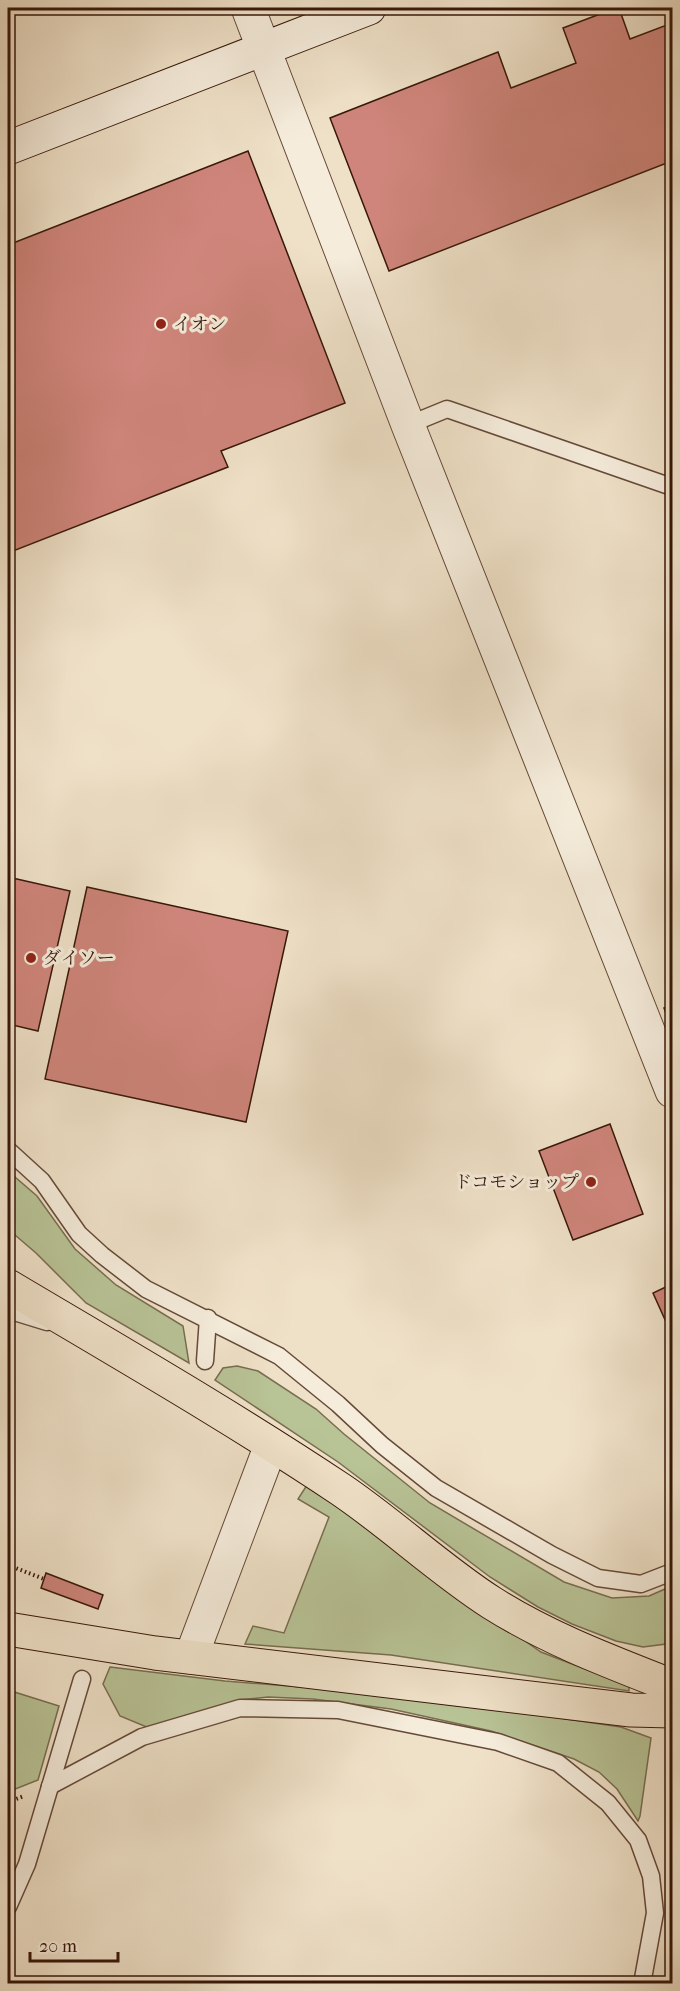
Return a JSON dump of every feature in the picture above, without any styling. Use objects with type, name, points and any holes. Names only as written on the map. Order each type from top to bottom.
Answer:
[{"type":"highway","points":[[8,1286],[271,1445],[341,1490],[490,1602],[581,1650],[672,1686]]},
{"type":"highway","points":[[8,1629],[191,1657],[631,1710],[672,1710]]},
{"type":"street","points":[[248,8],[408,424],[672,1091]]},
{"type":"street","points":[[8,148],[369,8]]},
{"type":"street","points":[[191,1657],[271,1445]]},
{"type":"lane","points":[[408,424],[447,409],[672,487]]},
{"type":"lane","points":[[8,1150],[42,1181],[80,1234],[102,1255],[146,1289],[208,1318],[279,1356],[338,1404],[382,1445],[436,1488],[552,1555],[598,1578],[641,1584],[672,1572]]},
{"type":"lane","points":[[8,1310],[93,1337]]},
{"type":"lane","points":[[205,1361],[208,1318]]},
{"type":"lane","points":[[8,1907],[27,1864],[82,1679]]},
{"type":"lane","points":[[50,1786],[142,1737],[240,1708],[338,1710],[498,1742],[558,1763],[608,1803],[638,1840],[651,1876],[656,1913],[642,1983]]},
{"type":"path","points":[[8,1565],[44,1579]]},
{"type":"green space","points":[[8,1171],[37,1196],[75,1249],[116,1285],[183,1326],[189,1363],[86,1303],[36,1253],[8,1229]]},
{"type":"green space","points":[[237,1366],[258,1371],[316,1409],[430,1503],[564,1582],[612,1598],[649,1596],[672,1586],[672,1608],[666,1644],[643,1647],[616,1641],[572,1624],[538,1607],[490,1577],[338,1462],[215,1380],[223,1368]]},
{"type":"green space","points":[[307,1485],[541,1652],[629,1686],[629,1691],[391,1655],[245,1644],[253,1626],[284,1633],[329,1517],[298,1499]]},
{"type":"green space","points":[[110,1667],[225,1681],[367,1692],[621,1727],[651,1738],[640,1816],[638,1821],[617,1789],[599,1772],[574,1759],[491,1731],[391,1709],[313,1699],[268,1697],[239,1700],[149,1728],[120,1716],[103,1684]]},
{"type":"green space","points":[[8,1690],[59,1706],[38,1780],[8,1792]]},
{"type":"building","points":[[619,8],[630,39],[672,23],[672,161],[389,271],[330,118],[498,52],[511,88],[576,63],[563,28]]},
{"type":"building","name":"イオン","points":[[248,151],[345,403],[221,451],[228,467],[8,553],[8,245]]},
{"type":"building","name":"ダイソー","points":[[8,877],[70,891],[38,1031],[8,1024]]},
{"type":"building","points":[[87,887],[288,931],[246,1122],[45,1079]]},
{"type":"building","points":[[672,1005],[672,1030],[664,1008]]},
{"type":"building","name":"ドコモショップ","points":[[610,1124],[643,1214],[573,1240],[539,1151]]},
{"type":"building","points":[[672,1284],[672,1332],[671,1333],[653,1293]]},
{"type":"building","points":[[46,1573],[103,1595],[98,1609],[41,1588]]},
{"type":"place","name":"イオン","points":[[161,324]]},
{"type":"place","name":"ダイソー","points":[[31,958]]},
{"type":"place","name":"ドコモショップ","points":[[591,1182]]}]
